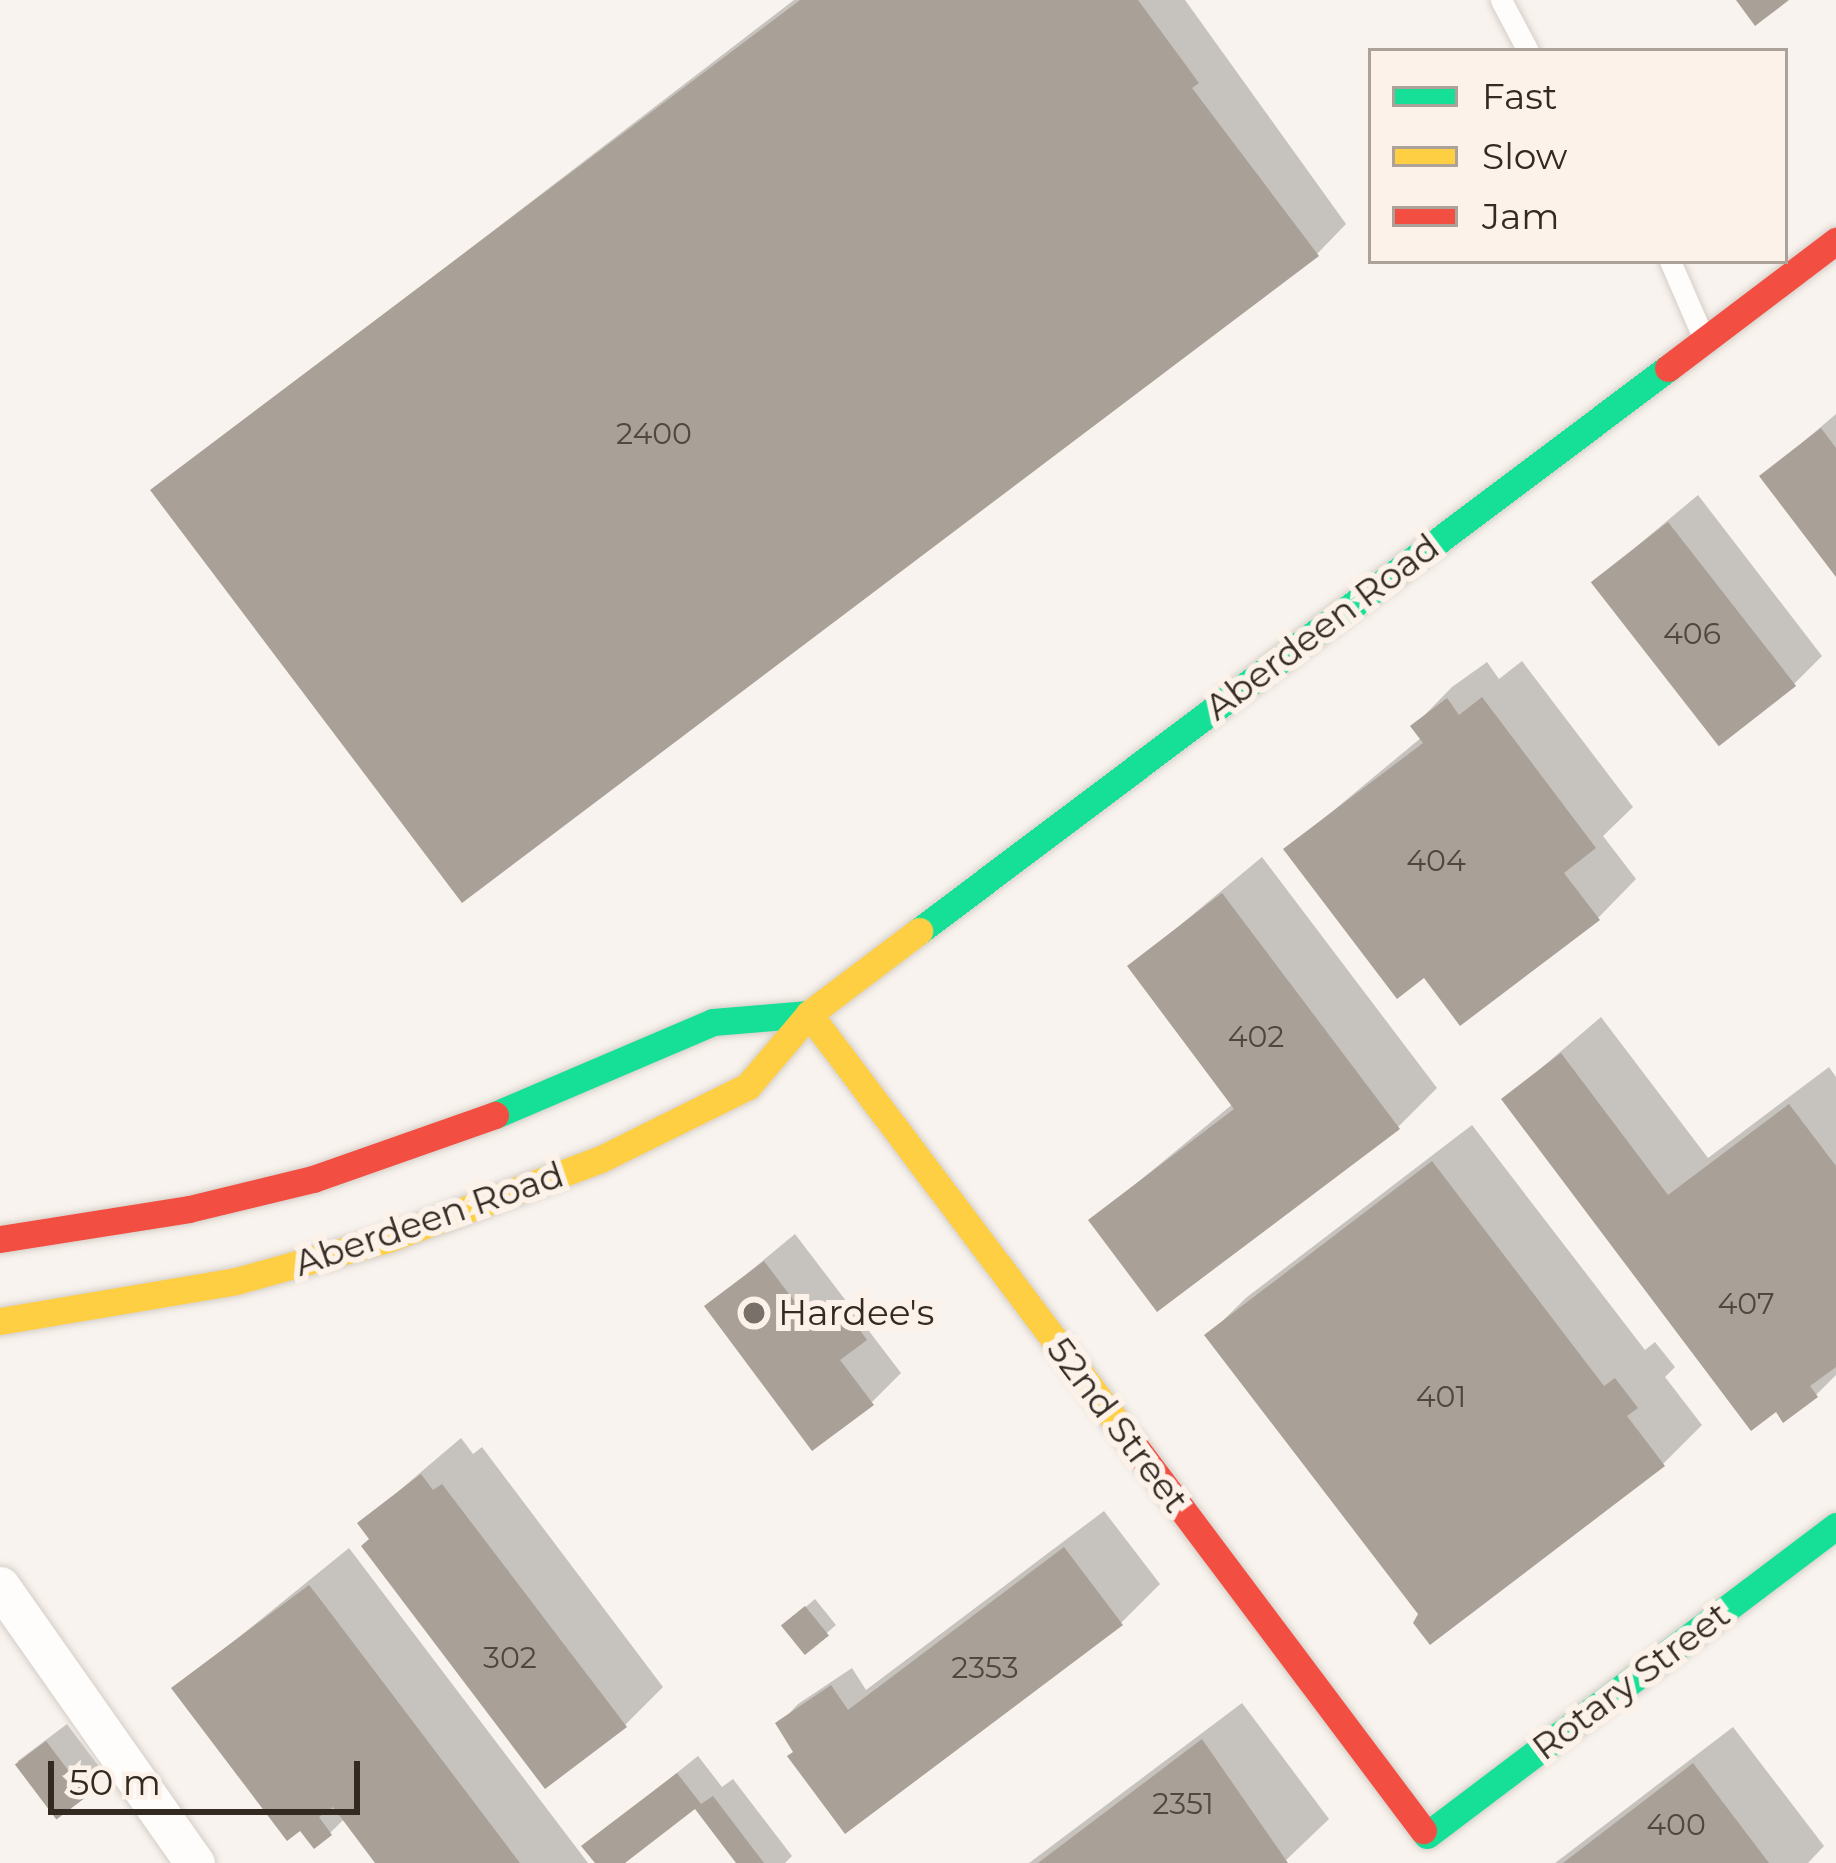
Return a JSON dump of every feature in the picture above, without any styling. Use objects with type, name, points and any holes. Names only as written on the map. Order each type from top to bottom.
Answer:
[{"type":"main road","name":"Aberdeen Road","points":[[0,1321],[236,1281],[511,1196],[748,1086],[809,1013],[1836,241]]},
{"type":"main road","name":"Aberdeen Road","points":[[0,1239],[189,1209],[313,1179],[473,1126],[713,1022],[809,1013]]},
{"type":"main road","name":"52nd Street","points":[[809,1013],[1427,1835]]},
{"type":"main road","name":"Rotary Street","points":[[1427,1835],[1836,1526]]},
{"type":"street","points":[[0,1586],[195,1863]]},
{"type":"lane","points":[[1501,0],[1526,48]]},
{"type":"lane","points":[[1671,264],[1705,340]]},
{"type":"building","points":[[800,0],[1138,0],[1199,83],[1192,88],[1319,256],[462,903],[150,490]]},
{"type":"building","points":[[1736,0],[1789,0],[1755,26]]},
{"type":"building","points":[[1821,428],[1836,448],[1836,577],[1759,476]]},
{"type":"building","points":[[1668,522],[1796,686],[1719,746],[1591,582]]},
{"type":"building","points":[[1482,697],[1596,848],[1564,873],[1600,920],[1460,1026],[1424,978],[1397,999],[1283,849],[1423,743],[1410,726],[1447,698],[1459,715]]},
{"type":"building","points":[[1222,893],[1400,1129],[1157,1312],[1088,1220],[1234,1109],[1127,966]]},
{"type":"building","points":[[1561,1053],[1668,1195],[1789,1104],[1836,1166],[1836,1367],[1810,1386],[1818,1397],[1783,1423],[1776,1412],[1751,1431],[1501,1099]]},
{"type":"building","points":[[1432,1161],[1604,1386],[1615,1378],[1638,1408],[1627,1416],[1665,1466],[1430,1645],[1413,1623],[1418,1614],[1204,1335]]},
{"type":"building","points":[[764,1261],[811,1323],[839,1302],[867,1340],[840,1360],[874,1405],[812,1451],[704,1306]]},
{"type":"building","points":[[421,1474],[433,1490],[442,1484],[627,1727],[545,1789],[361,1546],[369,1539],[357,1523]]},
{"type":"building","points":[[1064,1547],[1123,1625],[845,1834],[787,1756],[793,1752],[775,1723],[831,1685],[848,1710]]},
{"type":"building","points":[[309,1585],[520,1863],[375,1863],[333,1807],[319,1817],[332,1835],[314,1849],[300,1831],[287,1841],[171,1688]]},
{"type":"building","points":[[805,1606],[829,1636],[805,1655],[781,1626]]},
{"type":"building","points":[[1202,1739],[1288,1863],[1038,1863]]},
{"type":"building","points":[[46,1741],[88,1796],[56,1820],[15,1764]]},
{"type":"building","points":[[1693,1763],[1769,1863],[1563,1863],[1688,1767]]},
{"type":"building","points":[[677,1773],[701,1804],[713,1796],[764,1863],[736,1863],[695,1809],[625,1863],[595,1863],[581,1846]]},
{"type":"traffic: fast","points":[[919,931],[1668,368]]},
{"type":"traffic: fast","points":[[495,1115],[713,1022],[809,1014]]},
{"type":"traffic: fast","points":[[1423,1830],[1427,1835],[1836,1526]]},
{"type":"traffic: slow","points":[[0,1321],[236,1281],[387,1239],[601,1159],[748,1086],[809,1014],[919,931]]},
{"type":"traffic: slow","points":[[809,1014],[1136,1448]]},
{"type":"traffic: jam","points":[[1668,368],[1836,241]]},
{"type":"traffic: jam","points":[[0,1239],[189,1209],[313,1179],[495,1115]]},
{"type":"traffic: jam","points":[[1136,1448],[1423,1830]]},
{"type":"place","name":"Hardee's","points":[[754,1313]]}]
